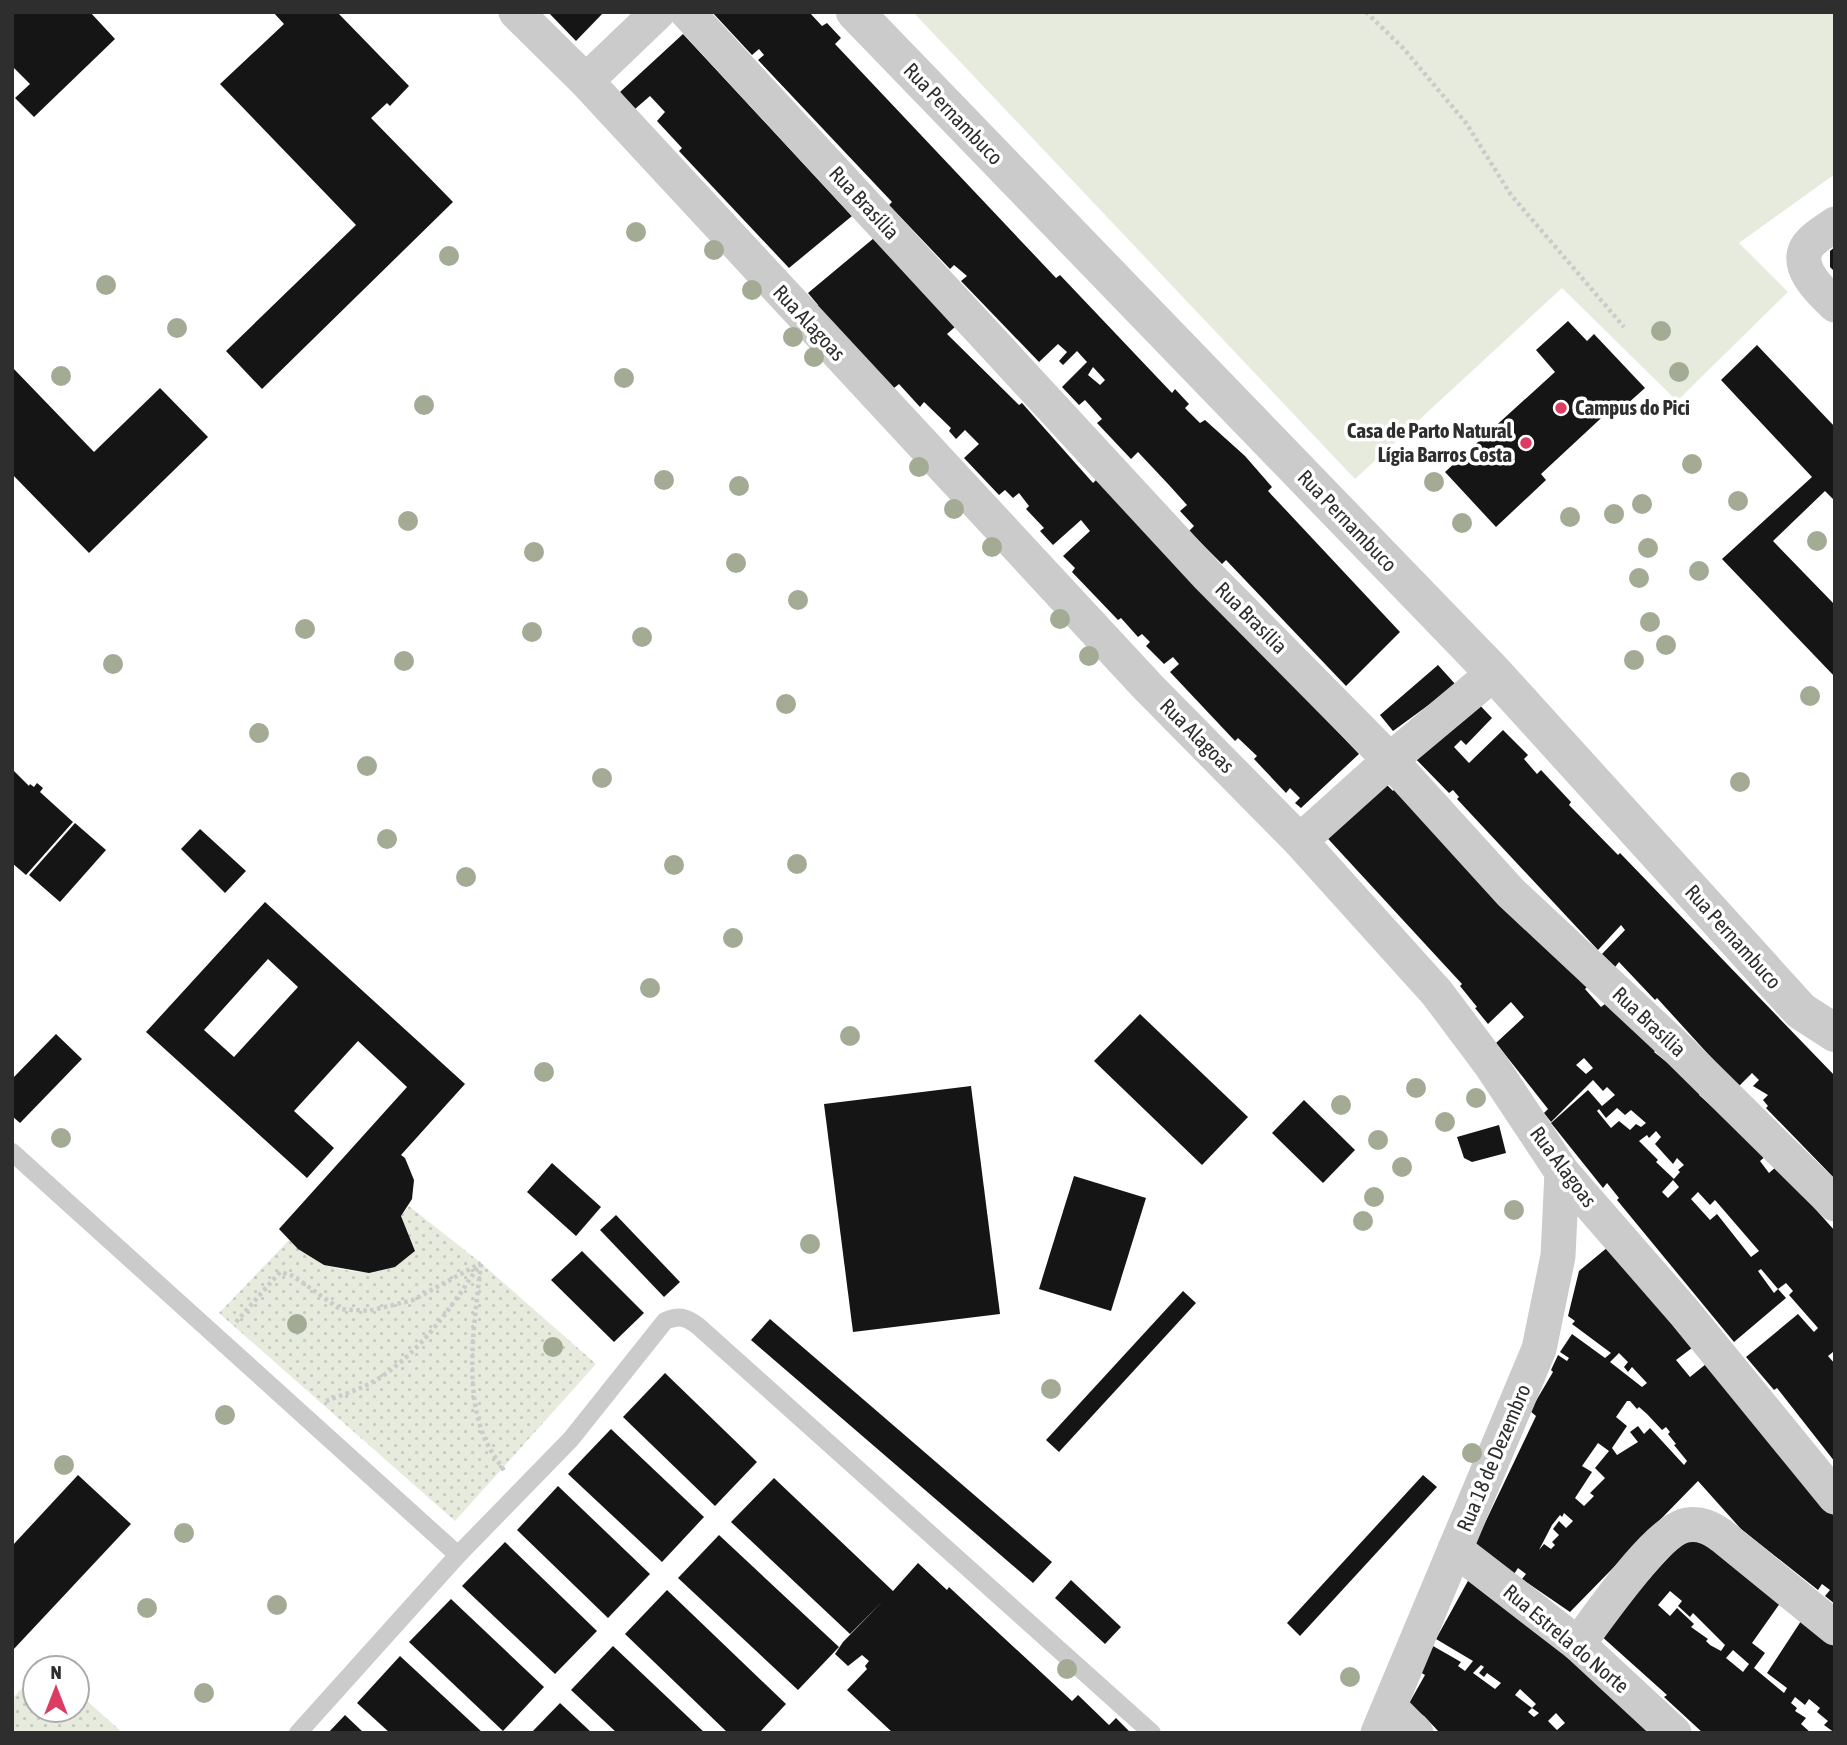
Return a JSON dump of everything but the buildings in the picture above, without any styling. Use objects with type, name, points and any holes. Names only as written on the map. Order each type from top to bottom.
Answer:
[{"type":"street","name":"Rua Alagoas","points":[[516,12],[586,82],[1148,687],[1300,841],[1437,993],[1491,1065],[1562,1172],[1684,1312],[1835,1497]]},
{"type":"street","points":[[586,82],[658,12]]},
{"type":"street","name":"Rua Brasília","points":[[687,12],[1207,575],[1390,760],[1511,893],[1678,1049],[1835,1204]]},
{"type":"street","name":"Rua Pernambuco","points":[[855,12],[1494,673],[1801,1011],[1835,1032]]},
{"type":"street","points":[[1825,295],[1807,270],[1806,251],[1810,243],[1835,224]]},
{"type":"street","points":[[1300,841],[1390,760],[1494,673]]},
{"type":"street","points":[[1801,1011],[1835,1048]]},
{"type":"street","name":"Rua 18 de Dezembro","points":[[1384,1720],[1538,1349],[1558,1256],[1562,1172]]},
{"type":"street","points":[[1578,1644],[1620,1587],[1665,1536],[1686,1525],[1704,1525],[1722,1536],[1835,1628]]},
{"type":"street","name":"Rua Estrela do Norte","points":[[1455,1549],[1578,1644],[1674,1733]]},
{"type":"street","points":[[1384,1720],[1416,1733]]},
{"type":"lane","points":[[14,1156],[458,1555]]},
{"type":"lane","points":[[298,1733],[458,1555],[571,1439],[665,1321],[676,1317],[688,1318],[1152,1733]]},
{"type":"path","points":[[1366,12],[1404,49],[1466,123],[1511,195],[1624,327]]},
{"type":"path","points":[[220,1340],[281,1272],[293,1276],[340,1309],[369,1311],[413,1300],[481,1263]]},
{"type":"path","points":[[301,1412],[378,1378],[412,1353],[446,1315],[481,1263]]},
{"type":"path","points":[[481,1263],[472,1346],[475,1399],[484,1438],[517,1494]]},
{"type":"shaded area","name":"Campus do Pici","points":[[913,12],[1835,12],[1835,174],[1739,243],[1788,292],[1677,401],[1562,288],[1355,479]]},
{"type":"shaded area","points":[[409,1206],[481,1263],[596,1364],[455,1521],[219,1313],[289,1240],[318,1260],[351,1271],[385,1269],[401,1262],[415,1251],[401,1216]]},
{"type":"shaded area","points":[[21,1689],[21,1724],[91,1724],[91,1704],[123,1733],[12,1733],[12,1699]]},
{"type":"place","name":"Campus do Pici","points":[[1561,408]]},
{"type":"place","name":"Casa de Parto Natural Lígia Barros Costa","points":[[1526,443]]}]
